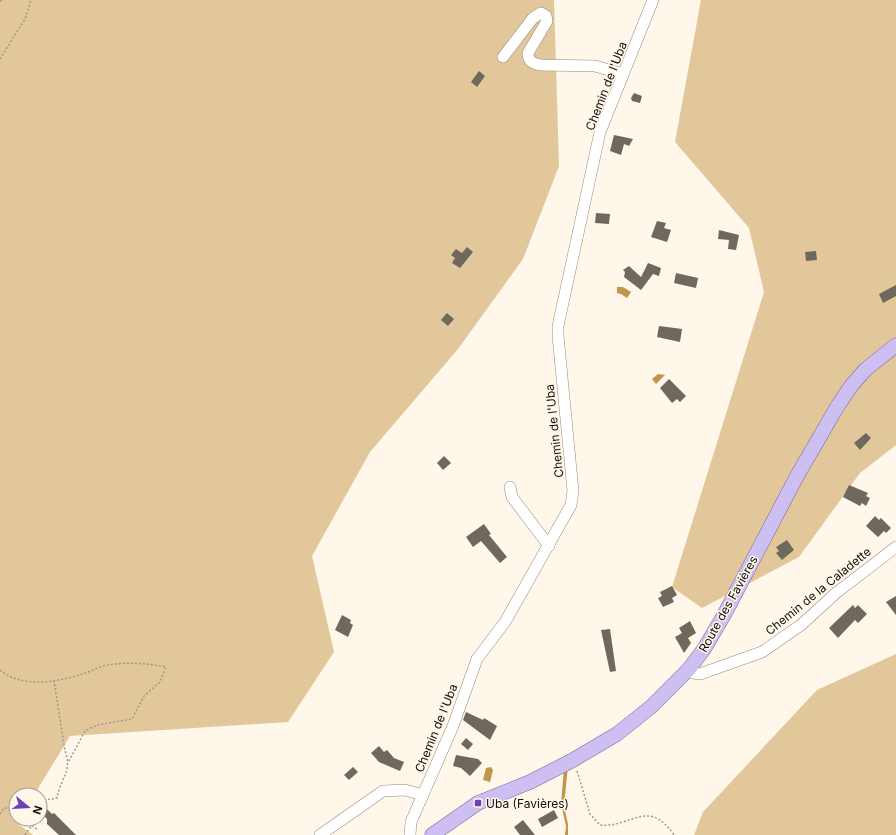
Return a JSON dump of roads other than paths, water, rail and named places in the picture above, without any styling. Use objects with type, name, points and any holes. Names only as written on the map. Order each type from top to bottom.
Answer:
[{"type":"main road","name":"Route des Favières","points":[[432,835],[478,803],[530,782],[573,760],[617,734],[652,706],[688,670],[704,649],[724,615],[797,476],[837,407],[851,386],[865,370],[896,344]]},
{"type":"main road","points":[[446,835],[468,819],[530,782]]},
{"type":"street","name":"Chemin de l'Uba","points":[[410,835],[411,822],[454,726],[477,660],[505,622],[570,509],[573,499],[558,326],[600,132],[653,0]]},
{"type":"street","points":[[503,57],[533,18],[542,13],[546,16],[546,24],[528,53],[529,59],[533,63],[549,65],[595,66],[623,74]]},
{"type":"street","points":[[510,487],[512,497],[549,546]]},
{"type":"street","name":"Chemin de la Caladette","points":[[688,670],[693,673],[700,674],[762,652],[801,624],[848,584],[896,547]]},
{"type":"street","points":[[320,835],[383,791],[405,790],[423,795]]},
{"type":"place","name":"Uba (Favières)","points":[[478,803]]}]
